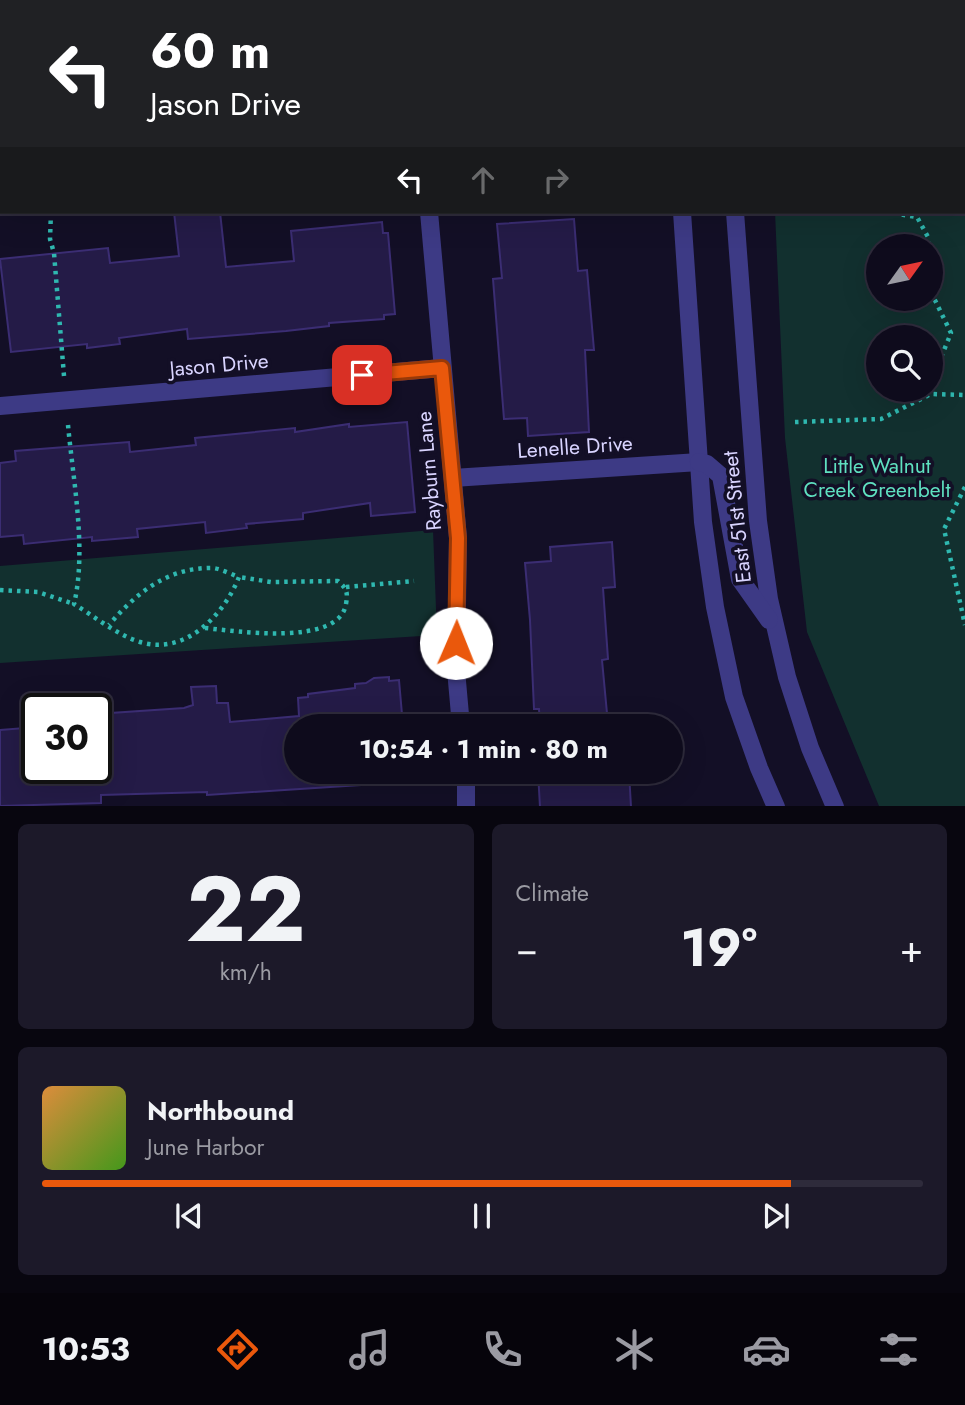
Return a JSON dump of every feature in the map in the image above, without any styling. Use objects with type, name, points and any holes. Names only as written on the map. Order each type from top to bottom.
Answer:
[{"type":"street","name":"Rayburn Lane","points":[[429,214],[458,538],[456,670],[460,714]]},
{"type":"street","name":"East 51st Street","points":[[682,214],[704,522],[715,607],[734,697],[776,806]]},
{"type":"street","name":"East 51st Street","points":[[735,214],[758,521],[769,599],[787,677],[810,748],[835,806]]},
{"type":"street","name":"Jason Drive","points":[[0,406],[442,368]]},
{"type":"street","name":"Lenelle Drive","points":[[453,478],[699,462]]},
{"type":"street","points":[[699,462],[721,476],[740,579],[775,628]]},
{"type":"street","points":[[466,784],[466,806]]},
{"type":"path","points":[[51,214],[50,239],[54,253],[64,376]]},
{"type":"path","points":[[898,214],[917,217],[926,234]]},
{"type":"path","points":[[941,312],[951,333],[943,353]]},
{"type":"path","points":[[943,394],[965,395]]},
{"type":"path","points":[[795,422],[881,419],[915,402]]},
{"type":"path","points":[[68,423],[80,559],[74,604]]},
{"type":"path","points":[[965,487],[944,529],[965,625]]},
{"type":"path","points":[[109,625],[142,591],[163,578],[214,568],[239,577],[271,582],[324,579],[338,581],[346,587],[414,581]]},
{"type":"path","points":[[0,590],[38,592],[74,604],[140,642],[162,645],[189,637],[204,627],[219,612],[239,577]]},
{"type":"path","points":[[204,627],[246,633],[295,633],[324,628],[345,609],[346,587]]},
{"type":"green space","name":"Little Walnut Creek Greenbelt","points":[[775,214],[965,214],[965,806],[879,806],[807,632],[785,438]]},
{"type":"green space","points":[[433,530],[437,635],[0,663],[0,566]]},
{"type":"building","points":[[174,214],[220,214],[226,267],[294,261],[291,231],[382,222],[383,233],[388,233],[395,314],[384,315],[384,319],[329,323],[329,326],[286,331],[188,339],[187,329],[119,338],[120,344],[87,348],[87,344],[11,352],[0,259],[108,248],[110,263],[179,256]]},
{"type":"building","points":[[574,219],[578,271],[587,270],[594,350],[585,350],[589,432],[528,436],[527,418],[504,419],[493,279],[502,278],[497,224]]},
{"type":"building","points":[[407,422],[415,512],[371,516],[370,503],[303,513],[303,519],[246,524],[247,528],[206,533],[205,522],[137,529],[138,537],[92,541],[92,537],[24,544],[23,535],[0,537],[0,463],[16,461],[15,451],[129,442],[130,452],[196,445],[195,438],[295,428],[295,432],[349,424],[349,427]]},
{"type":"building","points":[[612,542],[615,587],[603,588],[608,659],[602,660],[607,714],[539,714],[539,709],[534,709],[525,563],[551,561],[550,547]]},
{"type":"building","points":[[389,677],[389,681],[399,680],[402,714],[299,714],[298,698],[308,697],[308,694],[355,688],[355,684],[366,683],[374,678]]},
{"type":"building","points":[[216,686],[217,703],[228,703],[230,722],[284,717],[284,784],[376,784],[207,795],[207,792],[101,795],[101,803],[0,806],[0,730],[21,728],[21,784],[112,784],[112,713],[184,708],[193,705],[191,687]]},
{"type":"building","points":[[539,784],[630,784],[631,806],[540,806]]},
{"type":"route","points":[[362,375],[442,368],[458,538],[456,643]]}]
